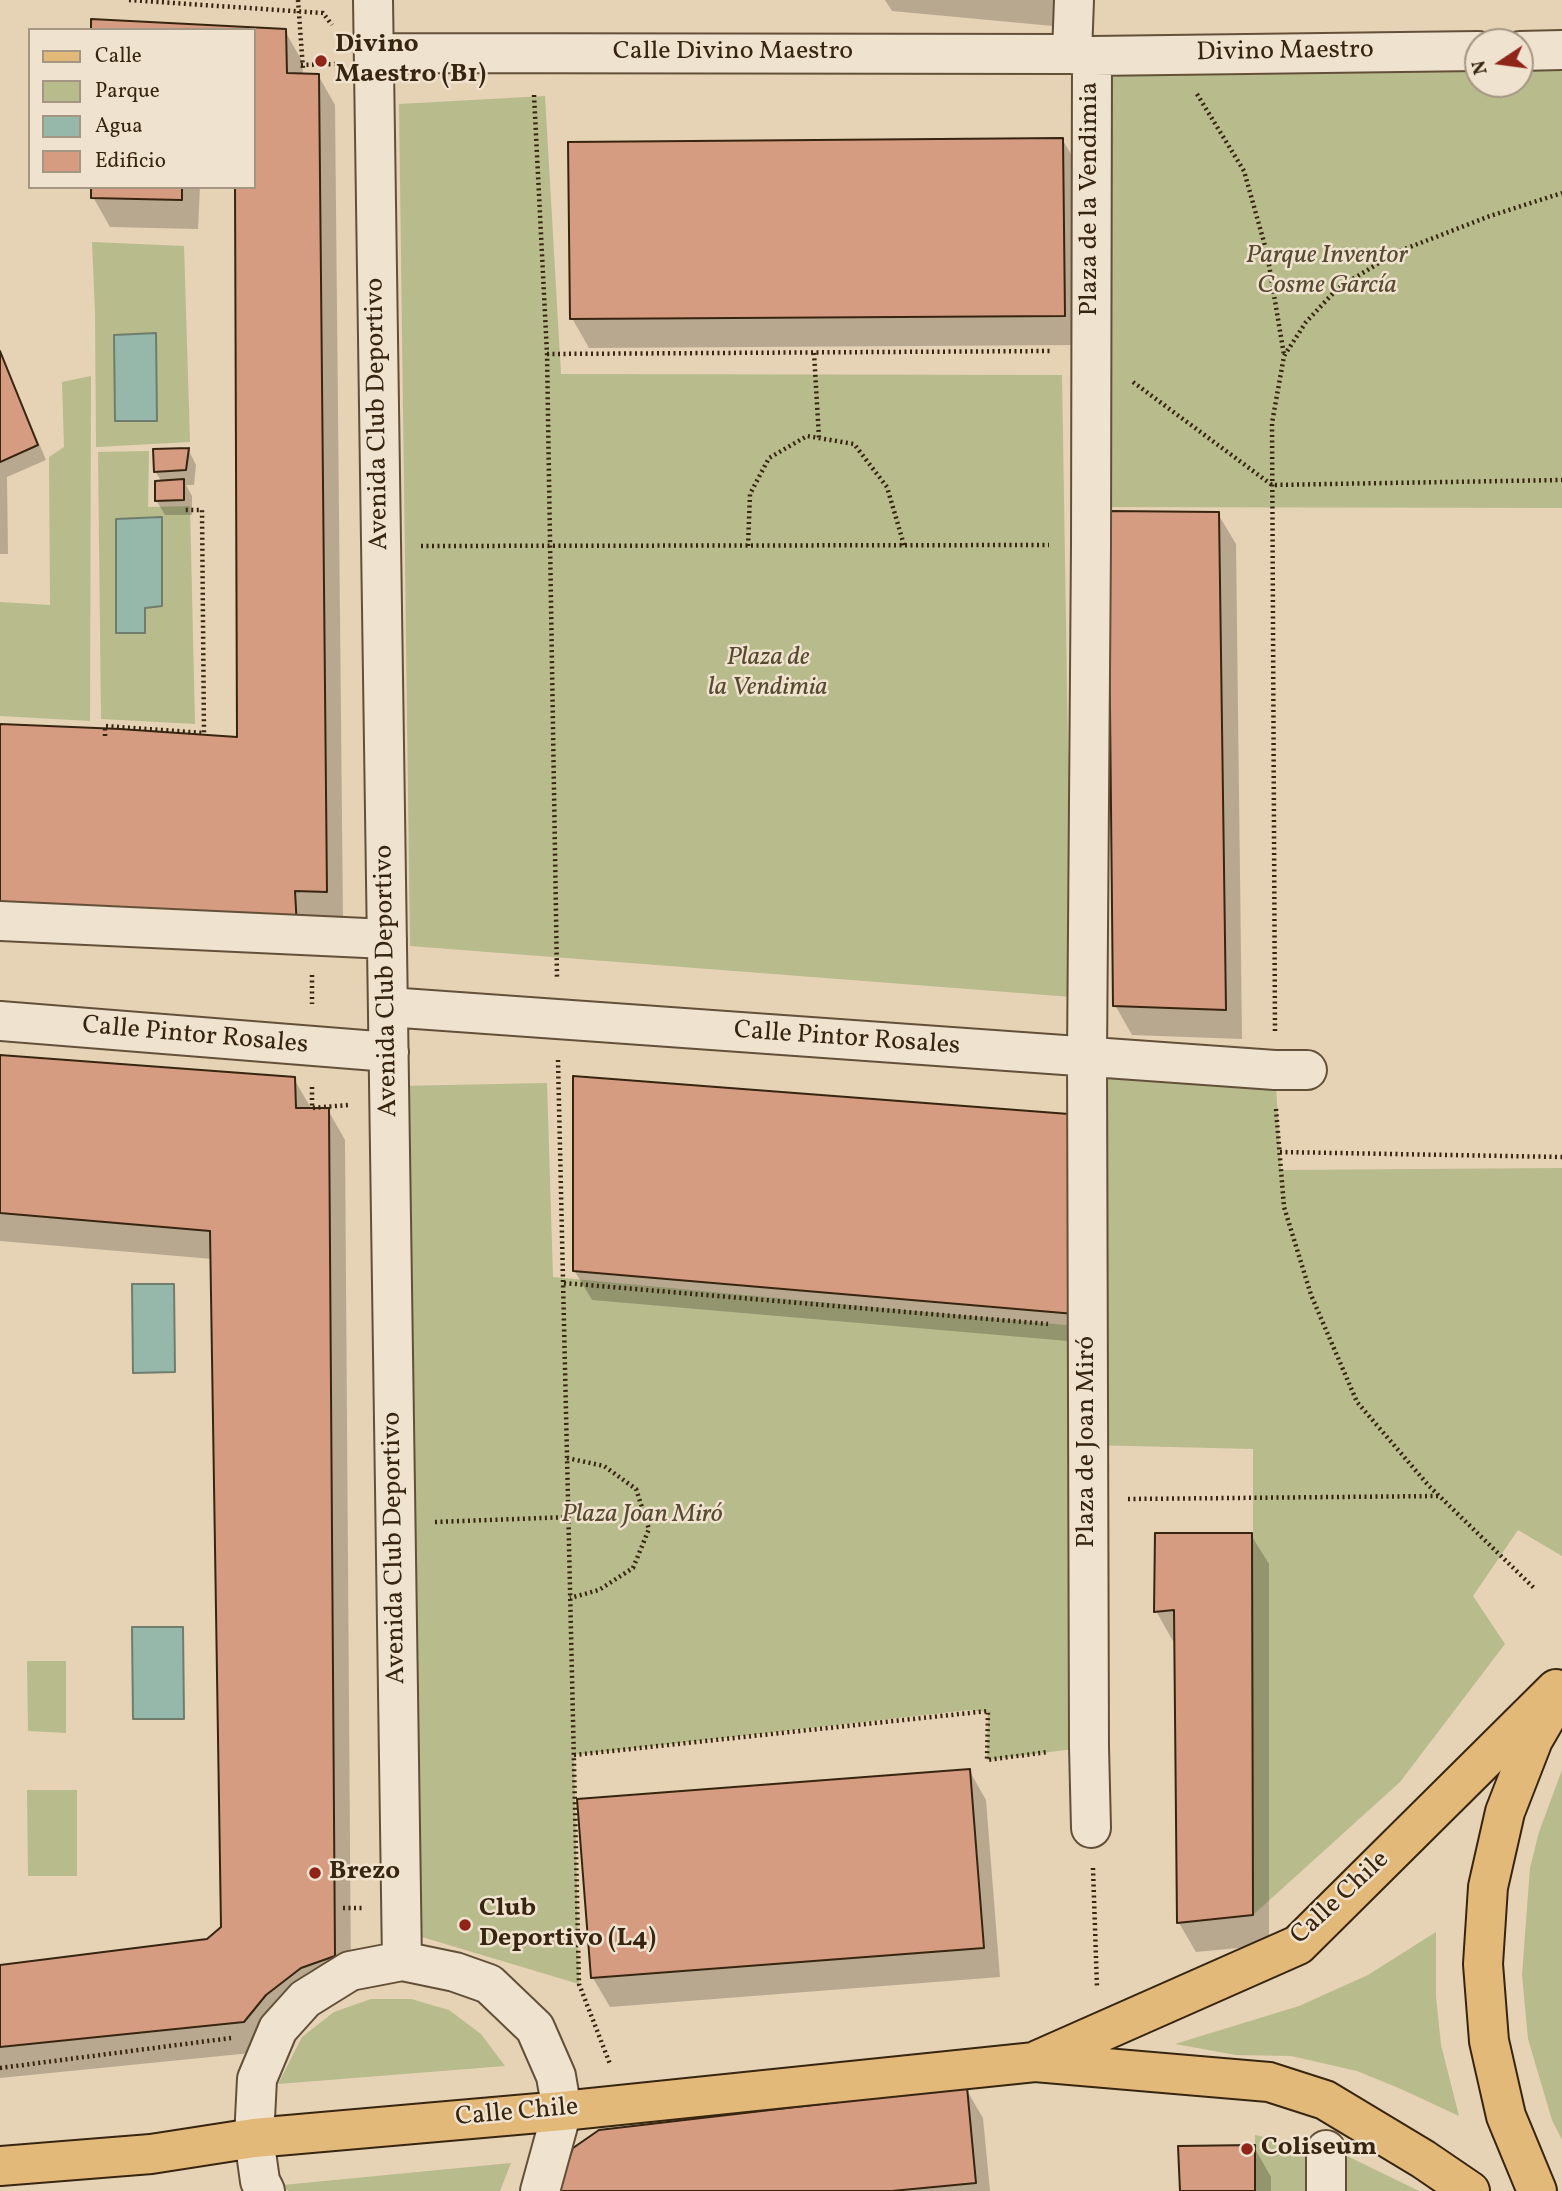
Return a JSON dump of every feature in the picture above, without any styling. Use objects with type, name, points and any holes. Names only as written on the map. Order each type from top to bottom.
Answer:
[{"type":"main road","name":"Calle Chile","points":[[1035,2062],[1298,1945],[1562,1683]]},
{"type":"main road","points":[[1537,2191],[1506,2116],[1489,2041],[1483,1964],[1488,1887],[1505,1812],[1533,1740],[1562,1690]]},
{"type":"main road","name":"Calle Chile","points":[[0,2166],[151,2154],[254,2138],[562,2111],[1035,2062],[1269,2082],[1325,2100],[1470,2191]]},
{"type":"street","name":"Avenida Club Deportivo","points":[[373,0],[402,1961]]},
{"type":"street","name":"Plaza de la Vendimia","points":[[1074,0],[1082,55],[1091,351],[1087,1056]]},
{"type":"street","points":[[1534,51],[1562,50]]},
{"type":"street","name":"Divino Maestro","points":[[1082,55],[1464,51]]},
{"type":"street","name":"Calle Divino Maestro","points":[[374,53],[1082,55]]},
{"type":"street","points":[[0,921],[387,939]]},
{"type":"street","name":"Calle Pintor Rosales","points":[[388,1007],[1291,1070]]},
{"type":"street","name":"Calle Pintor Rosales","points":[[0,1021],[389,1052]]},
{"type":"street","name":"Plaza de Joan Miró","points":[[1087,1056],[1091,1828]]},
{"type":"street","points":[[265,2191],[260,2180],[254,2138],[257,2079],[278,2029],[304,1999],[350,1971],[402,1961],[455,1972],[489,1984],[535,2028],[556,2076],[562,2111],[540,2191]]},
{"type":"street","points":[[1326,2150],[1326,2191]]},
{"type":"path","points":[[298,0],[303,69]]},
{"type":"path","points":[[532,53],[547,354],[557,1020],[579,1984],[626,2104]]},
{"type":"path","points":[[1196,92],[1244,171],[1267,253],[1284,356],[1272,423],[1291,1070],[1280,1152],[1284,1208],[1311,1295],[1357,1402],[1439,1496],[1534,1588]]},
{"type":"path","points":[[1284,356],[1306,322],[1338,288],[1397,252],[1490,216],[1562,194]]},
{"type":"path","points":[[547,354],[1091,351],[1272,485],[1562,480]]},
{"type":"path","points":[[814,353],[819,438]]},
{"type":"path","points":[[748,546],[750,494],[769,458],[807,436],[853,444],[887,488],[904,545]]},
{"type":"path","points":[[105,736],[105,726],[204,733],[202,510],[184,510]]},
{"type":"path","points":[[381,546],[1091,545]]},
{"type":"path","points":[[312,936],[312,1108]]},
{"type":"path","points":[[1280,1152],[1562,1157]]},
{"type":"path","points":[[564,1283],[1088,1327]]},
{"type":"path","points":[[567,1458],[604,1466],[636,1489],[649,1529],[633,1568],[599,1590],[570,1598]]},
{"type":"path","points":[[1088,1500],[1439,1496]]},
{"type":"path","points":[[396,1524],[569,1517]]},
{"type":"path","points":[[574,1755],[988,1711],[987,1760],[1089,1747]]},
{"type":"path","points":[[1091,1828],[1098,2034]]},
{"type":"path","points":[[0,2068],[242,2036]]},
{"type":"green space","name":"Parque Inventor Cosme García","points":[[1562,31],[1562,508],[1091,507],[1089,40],[1464,33],[1464,98],[1534,98],[1534,32]]},
{"type":"green space","name":"Plaza de la Vendimia","points":[[545,96],[561,374],[1062,375],[1072,997],[410,946],[399,104]]},
{"type":"green space","points":[[92,242],[184,246],[190,442],[96,447]]},
{"type":"green space","points":[[91,376],[90,721],[0,716],[0,602],[50,605],[49,457],[64,447],[62,382]]},
{"type":"green space","points":[[149,451],[148,507],[190,506],[195,724],[101,719],[98,452]]},
{"type":"green space","name":"Plaza Joan Miró","points":[[1087,1056],[1275,1070],[1281,1170],[1562,1168],[1562,1556],[1518,1530],[1473,1596],[1505,1644],[1400,1782],[1253,1915],[1253,1449],[1089,1445],[1089,1747],[987,1760],[988,1712],[969,1710],[574,1755],[579,1984],[422,1937],[398,1086],[547,1083],[553,1277],[1087,1327]]},
{"type":"green space","points":[[27,1661],[66,1661],[66,1733],[28,1731]]},
{"type":"green space","points":[[1562,1770],[1562,2140],[1552,2120],[1528,2039],[1522,1975],[1530,1868],[1539,1832]]},
{"type":"green space","points":[[27,1790],[77,1790],[77,1876],[28,1876]]},
{"type":"green space","points":[[1436,1932],[1436,1996],[1441,2045],[1459,2116],[1357,2071],[1291,2056],[1236,2055],[1175,2044],[1299,2006],[1368,1975]]},
{"type":"green space","points":[[371,1999],[411,1999],[449,2010],[481,2034],[505,2066],[278,2084],[302,2037],[334,2012]]},
{"type":"green space","points":[[1255,2135],[1345,2155],[1419,2191],[1255,2191]]},
{"type":"green space","points":[[511,2163],[500,2191],[288,2191],[283,2185]]},
{"type":"water","points":[[156,333],[157,421],[115,421],[114,335]]},
{"type":"water","points":[[162,517],[162,606],[145,608],[145,633],[116,633],[116,519]]},
{"type":"water","points":[[132,1284],[174,1284],[175,1372],[133,1373]]},
{"type":"water","points":[[132,1627],[183,1627],[184,1719],[133,1719]]},
{"type":"building","points":[[91,19],[286,29],[287,73],[319,74],[327,892],[295,891],[297,927],[0,905],[0,724],[237,737],[235,189],[256,189],[256,28],[91,28]]},
{"type":"building","points":[[1063,138],[1065,316],[570,319],[568,142]]},
{"type":"building","points":[[91,189],[182,189],[182,200],[91,198]]},
{"type":"building","points":[[0,351],[38,445],[0,462]]},
{"type":"building","points":[[189,448],[186,470],[154,472],[153,449]]},
{"type":"building","points":[[184,479],[184,500],[155,501],[155,481]]},
{"type":"building","points":[[1108,511],[1219,512],[1226,1010],[1113,1006]]},
{"type":"building","points":[[0,1055],[295,1077],[296,1108],[329,1108],[335,1956],[301,1968],[266,1995],[244,2022],[0,2047],[0,1965],[207,1939],[221,1927],[210,1231],[0,1213]]},
{"type":"building","points":[[573,1076],[1082,1115],[1075,1314],[573,1271]]},
{"type":"building","points":[[1155,1533],[1252,1533],[1253,1915],[1177,1923],[1174,1610],[1154,1612]]},
{"type":"building","points":[[970,1769],[984,1948],[591,1978],[577,1799]]},
{"type":"building","points":[[967,2087],[976,2183],[892,2191],[557,2191],[573,2148],[599,2130]]},
{"type":"building","points":[[1255,2145],[1255,2191],[1180,2191],[1178,2146]]},
{"type":"place","name":"Divino Maestro (B1)","points":[[321,61]]},
{"type":"place","name":"Brezo","points":[[315,1873]]},
{"type":"place","name":"Club Deportivo (L4)","points":[[465,1925]]},
{"type":"place","name":"Coliseum","points":[[1247,2149]]}]
